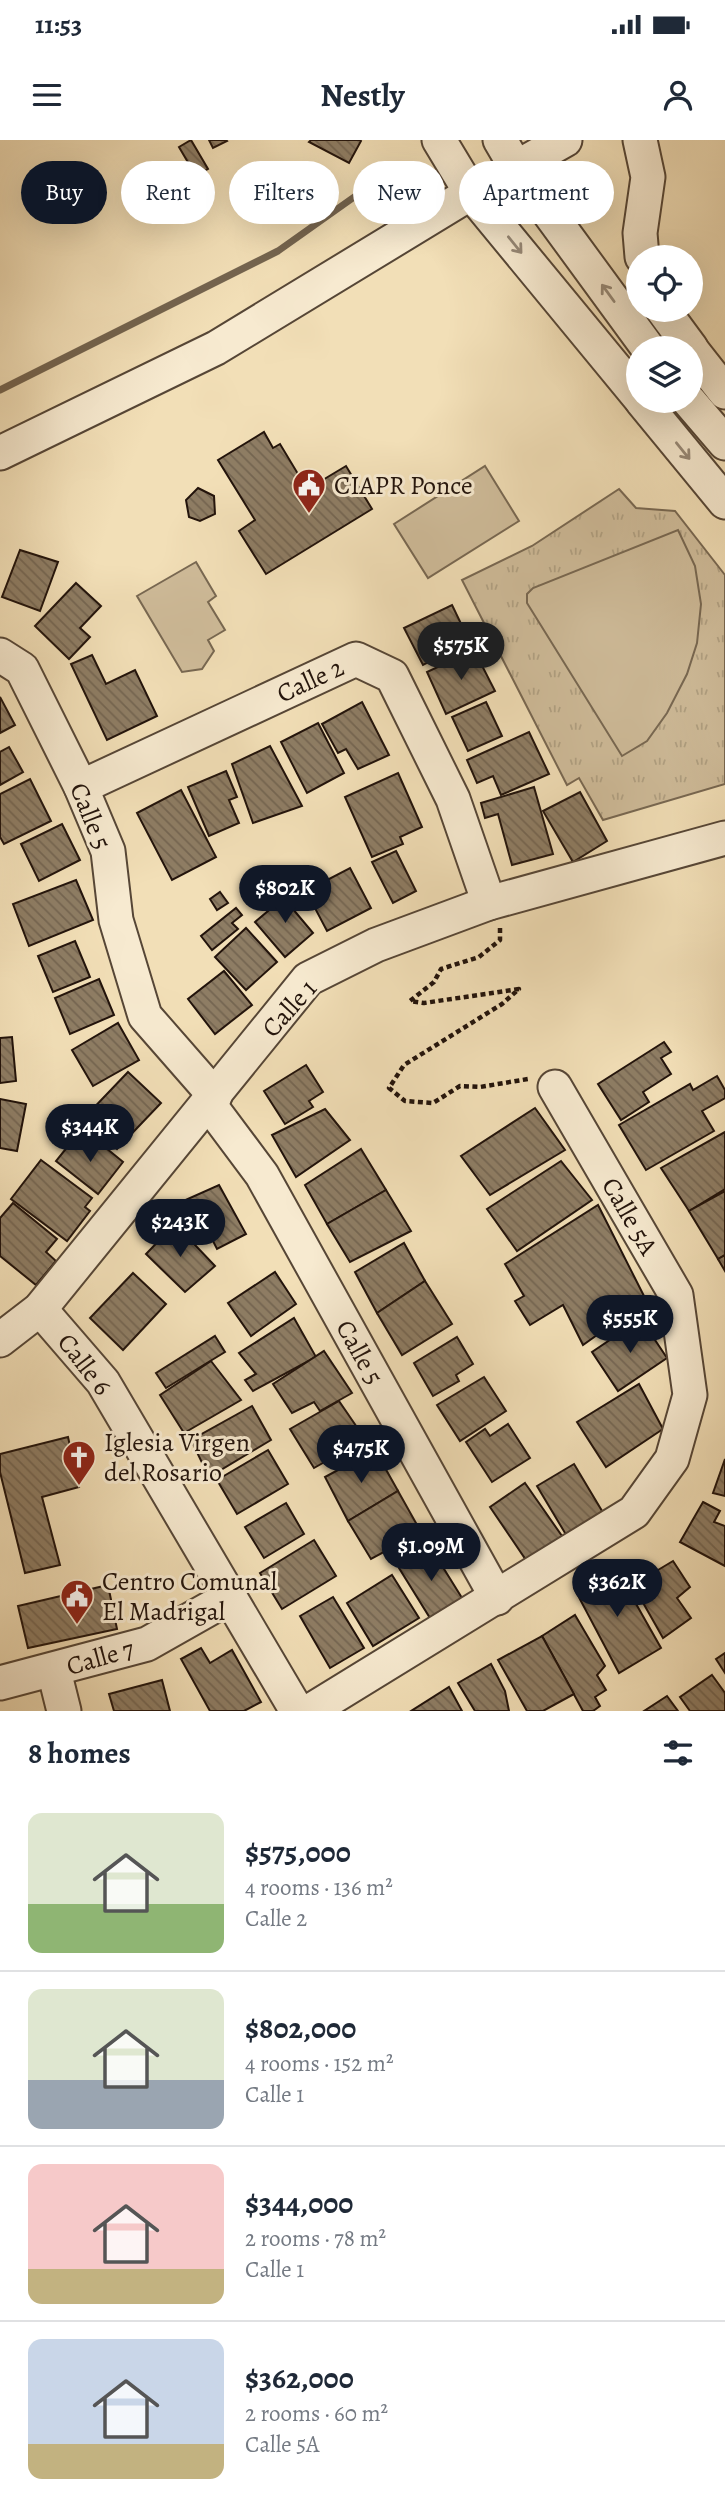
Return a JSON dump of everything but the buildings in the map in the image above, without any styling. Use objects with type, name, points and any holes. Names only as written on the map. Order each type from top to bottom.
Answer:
[{"type":"street","points":[[439,140],[459,173]]},
{"type":"street","points":[[500,140],[512,161]]},
{"type":"street","points":[[530,161],[565,140]]},
{"type":"street","points":[[640,140],[648,177],[640,233],[641,245]]},
{"type":"street","points":[[0,453],[216,348],[459,200]]},
{"type":"street","points":[[496,224],[626,382]]},
{"type":"street","points":[[557,224],[639,336]]},
{"type":"street","points":[[703,364],[725,392]]},
{"type":"street","points":[[652,413],[725,502]]},
{"type":"street","points":[[699,413],[725,443]]},
{"type":"street","name":"Calle 5","points":[[0,656],[22,670],[81,787],[108,851],[116,920],[145,1016],[212,1100],[262,1175],[497,1598]]},
{"type":"street","name":"Calle 2","points":[[81,787],[356,659],[392,676],[453,799],[496,901]]},
{"type":"street","name":"Calle 1","points":[[0,1340],[40,1309],[308,979],[376,945],[496,901],[725,838]]},
{"type":"street","name":"Calle 5A","points":[[497,1598],[634,1511],[672,1459],[690,1395],[676,1295],[555,1087]]},
{"type":"street","name":"Calle 6","points":[[40,1309],[103,1382],[297,1711]]},
{"type":"street","name":"Calle 7","points":[[0,1683],[54,1671],[147,1644],[230,1597]]},
{"type":"street","points":[[310,1711],[497,1598]]},
{"type":"street","points":[[54,1671],[64,1711]]},
{"type":"path","points":[[496,901],[499,940],[479,957],[441,969],[434,982],[410,1001],[425,1003],[519,989],[502,1004],[404,1065],[389,1088],[405,1101],[433,1103],[460,1086],[505,1084],[555,1072],[555,1087]]},
{"type":"green space","points":[[485,466],[519,521],[428,578],[394,524]]},
{"type":"green space","points":[[619,489],[636,508],[675,511],[725,575],[725,784],[603,820],[579,778],[567,785],[462,580],[532,546]]},
{"type":"green space","points":[[678,530],[695,566],[701,604],[697,643],[687,674],[667,713],[647,741],[622,756],[527,603],[527,594],[533,588]]},
{"type":"green space","points":[[196,562],[216,596],[208,602],[225,630],[208,640],[214,651],[202,669],[182,672],[137,596]]},
{"type":"waterway","points":[[0,390],[278,251],[353,198]]},
{"type":"place","name":"CIAPR Ponce","points":[[309,515]]},
{"type":"place","name":"Iglesia Virgen del Rosario","points":[[79,1487]]},
{"type":"place","name":"Centro Comunal El Madrigal","points":[[77,1626]]}]
